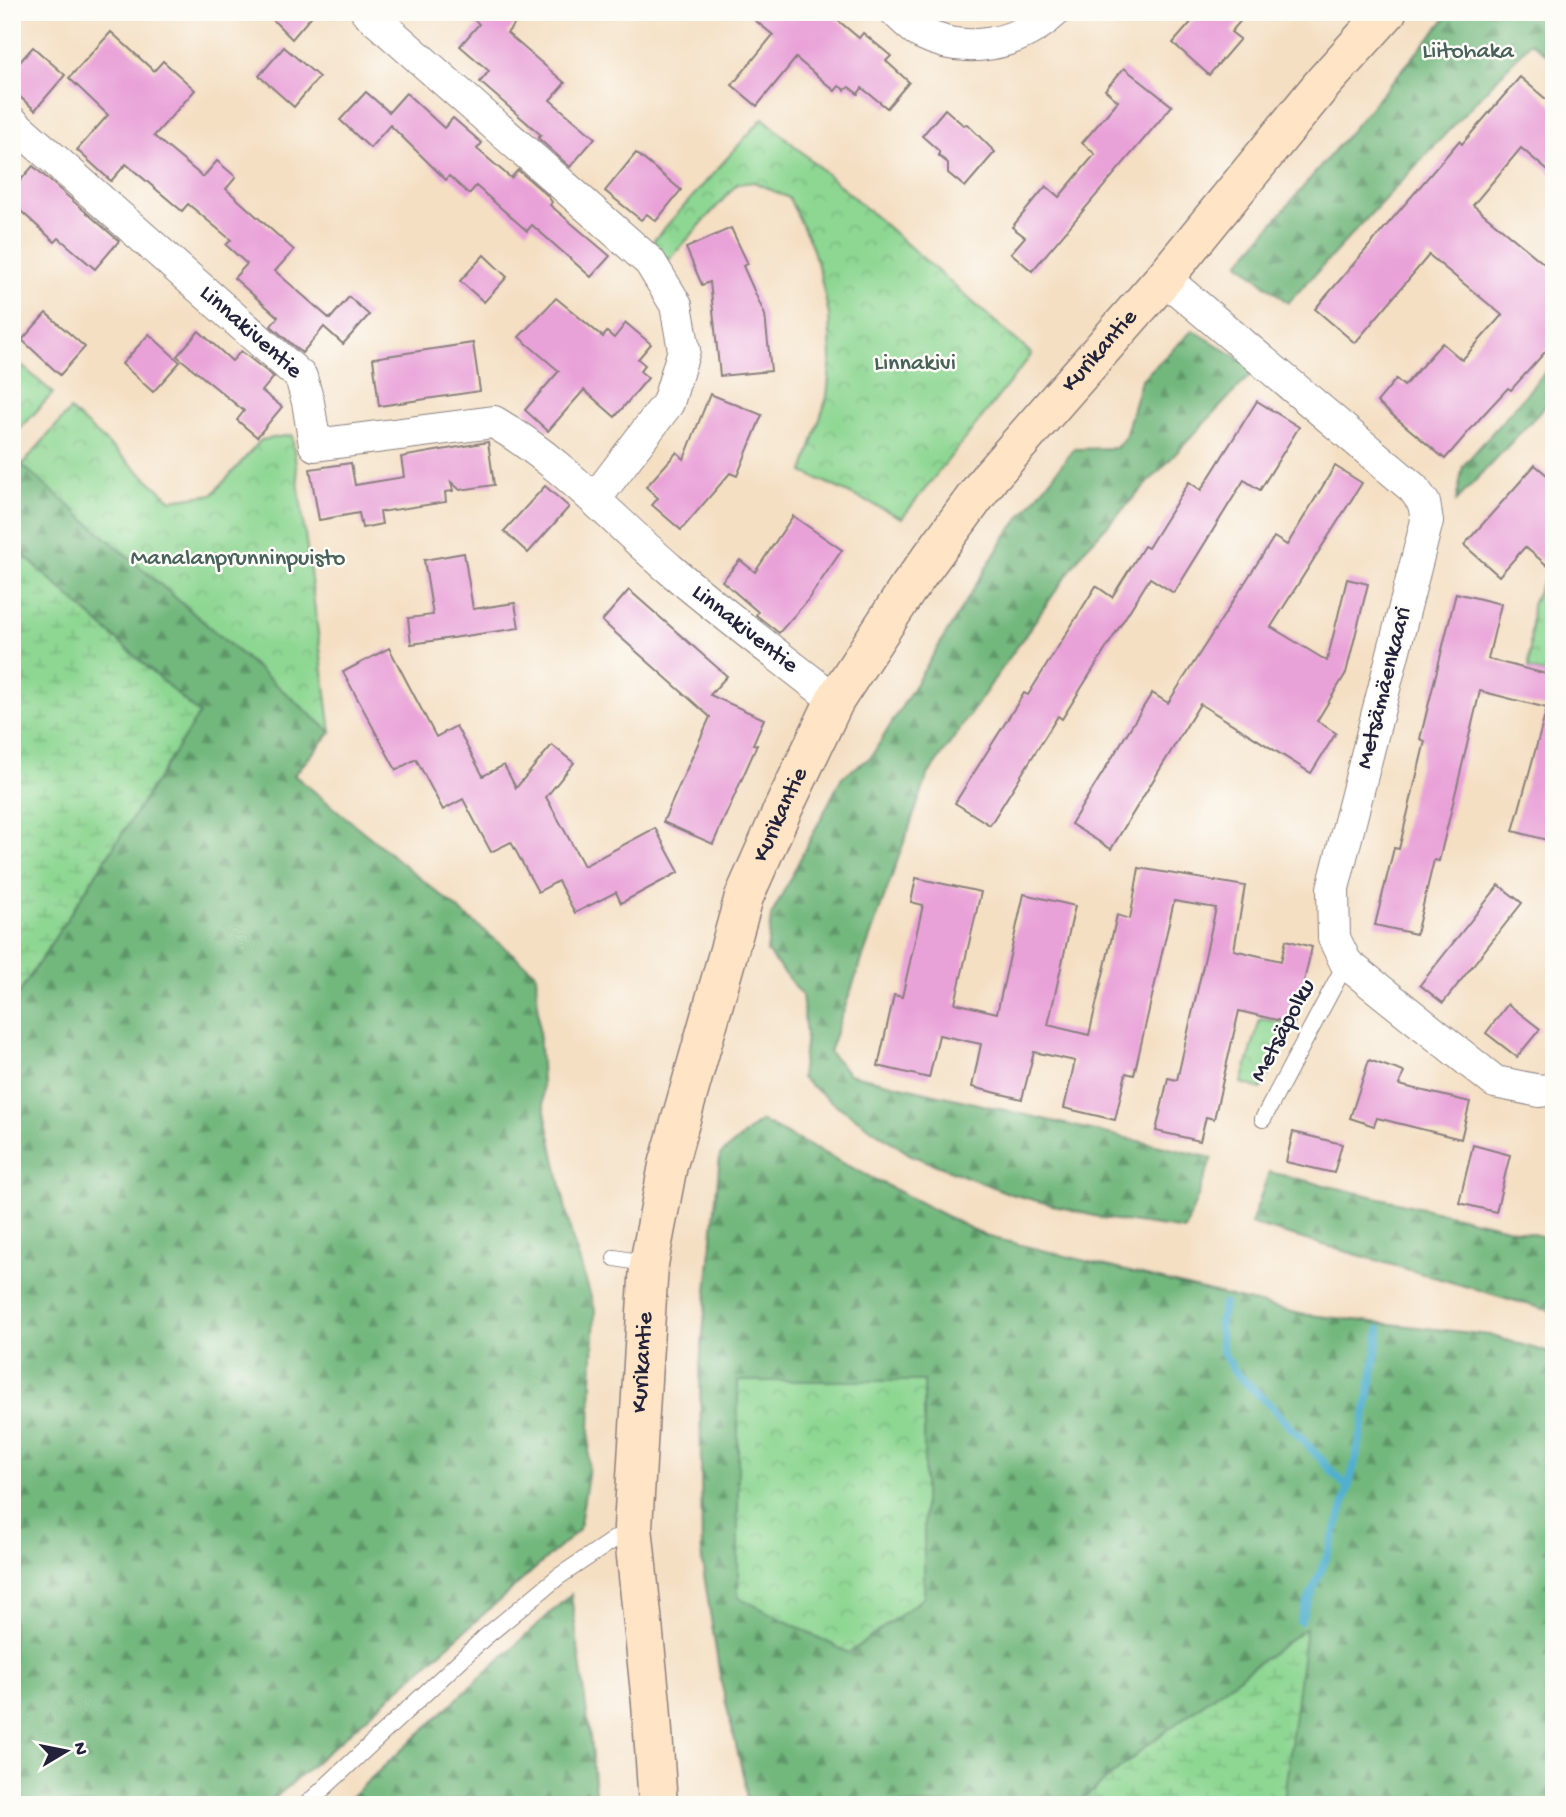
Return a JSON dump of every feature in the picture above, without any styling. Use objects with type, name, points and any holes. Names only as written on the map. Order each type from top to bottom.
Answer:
[{"type":"main road","name":"Kurikantie","points":[[658,1805],[651,1703],[633,1527],[632,1261],[668,1165],[744,897],[835,701],[907,590],[990,477],[1164,278],[1324,82],[1387,12]]},
{"type":"street","points":[[366,12],[650,262],[676,304],[684,350],[668,402],[595,499]]},
{"type":"street","points":[[896,12],[920,32],[968,47],[994,44],[1019,36],[1040,25],[1054,12]]},
{"type":"street","name":"Linnakiventie","points":[[12,122],[301,377],[315,445],[494,422],[519,436],[595,499],[671,569],[835,701]]},
{"type":"street","name":"Metsämäenkaari","points":[[1164,278],[1413,488],[1424,503],[1427,522],[1333,888],[1334,938],[1346,963]]},
{"type":"street","points":[[1346,963],[1496,1082],[1540,1091],[1554,1089]]},
{"type":"lane","name":"Metsäpolku","points":[[1263,1119],[1346,963]]},
{"type":"lane","points":[[306,1805],[484,1638],[558,1577],[633,1527]]},
{"type":"green space","name":"Liitohaka","points":[[1451,12],[1554,12],[1554,61],[1531,42],[1288,303],[1239,263]]},
{"type":"green space","name":"Linnakivi","points":[[763,118],[1032,354],[902,518],[803,472],[827,397],[831,358],[829,315],[811,244],[789,198],[754,182],[737,184],[668,261],[652,242]]},
{"type":"green space","points":[[1193,330],[1256,369],[1085,549],[928,775],[829,1052],[849,1074],[1212,1158],[1185,1230],[1102,1218],[1011,1194],[911,1155],[801,1078],[806,1035],[802,995],[767,952],[771,916],[842,777],[871,757],[1005,537],[1074,449],[1116,448],[1125,437],[1141,380]]},
{"type":"green space","points":[[12,357],[53,393],[12,438]]},
{"type":"green space","points":[[1554,362],[1554,400],[1552,399],[1456,501],[1463,466]]},
{"type":"green space","name":"Manalanprunninpuisto","points":[[70,410],[171,500],[213,494],[261,440],[292,435],[331,732],[22,465]]},
{"type":"green space","points":[[12,456],[331,732],[294,775],[536,973],[543,1102],[572,1238],[595,1309],[588,1475],[579,1530],[267,1805],[12,1805],[12,1004],[199,714],[12,545]]},
{"type":"green space","points":[[12,545],[199,714],[12,1004]]},
{"type":"green space","points":[[1549,567],[1554,571],[1554,676],[1529,669],[1532,605]]},
{"type":"green space","points":[[1260,1019],[1294,1024],[1261,1089],[1242,1083]]},
{"type":"green space","points":[[761,1121],[985,1236],[1300,1314],[1489,1335],[1554,1354],[1554,1805],[1283,1805],[1305,1629],[1158,1737],[1082,1800],[1080,1805],[747,1805],[745,1783],[721,1682],[702,1562],[700,1365],[720,1155]],"holes":[[[738,1381],[924,1382],[924,1597],[738,1597]]]},
{"type":"green space","points":[[1269,1172],[1554,1239],[1554,1312],[1251,1224]]},
{"type":"green space","points":[[738,1381],[924,1381],[924,1597],[849,1653],[738,1597]]},
{"type":"green space","points":[[571,1594],[596,1805],[342,1805]]},
{"type":"green space","points":[[1306,1628],[1283,1805],[1080,1805],[1082,1800],[1158,1737]]},
{"type":"building","points":[[265,12],[315,12],[292,39]]},
{"type":"building","points":[[465,12],[525,12],[507,33],[565,83],[550,100],[595,138],[570,167],[538,138],[541,135],[480,82],[489,71],[460,46],[479,24]]},
{"type":"building","points":[[745,12],[828,12],[859,38],[863,33],[891,56],[886,61],[909,82],[887,108],[862,88],[858,94],[849,87],[845,90],[839,86],[835,91],[796,58],[757,106],[732,85],[773,35]]},
{"type":"building","points":[[1200,12],[1248,12],[1231,32],[1240,39],[1209,75],[1173,43]]},
{"type":"building","points":[[111,32],[154,71],[163,61],[195,90],[154,136],[203,177],[217,161],[236,177],[226,189],[294,250],[275,271],[330,319],[349,297],[369,315],[343,344],[324,327],[302,353],[271,326],[278,317],[234,278],[247,264],[226,245],[231,240],[188,204],[182,211],[126,164],[111,181],[77,150],[108,115],[69,78]]},
{"type":"building","points":[[33,47],[65,75],[35,110],[12,90],[12,71]]},
{"type":"building","points":[[284,47],[319,77],[294,107],[259,76]]},
{"type":"building","points":[[1124,68],[1172,106],[1032,271],[1011,253],[1025,237],[1012,227],[1046,186],[1059,197],[1095,154],[1082,143],[1118,101],[1105,90]]},
{"type":"building","points":[[1520,77],[1554,106],[1554,176],[1521,148],[1473,205],[1554,272],[1554,342],[1511,390],[1508,388],[1445,459],[1377,402],[1396,379],[1404,386],[1442,343],[1462,360],[1502,315],[1429,255],[1355,343],[1315,309],[1459,141],[1462,144]]},
{"type":"building","points":[[366,92],[389,112],[406,93],[444,128],[453,118],[482,143],[477,149],[511,178],[518,170],[547,195],[552,202],[550,205],[610,256],[591,277],[532,225],[527,231],[476,186],[469,194],[449,176],[446,180],[390,125],[370,148],[340,120]]},
{"type":"building","points":[[945,109],[963,125],[967,124],[995,152],[965,187],[948,173],[948,163],[922,136]]},
{"type":"building","points":[[636,153],[681,190],[656,221],[647,214],[641,220],[605,191]]},
{"type":"building","points":[[33,166],[119,241],[95,269],[59,238],[55,242],[12,203],[12,190]]},
{"type":"building","points":[[731,228],[748,264],[743,266],[765,315],[771,371],[720,376],[710,282],[702,285],[686,248]]},
{"type":"building","points":[[484,255],[507,277],[484,302],[460,281]]},
{"type":"building","points":[[556,298],[603,337],[607,332],[614,338],[626,323],[651,344],[638,359],[645,365],[640,371],[648,378],[615,417],[584,390],[548,431],[525,410],[559,371],[519,337]]},
{"type":"building","points":[[46,313],[85,347],[60,375],[22,340]]},
{"type":"building","points":[[199,331],[232,361],[241,351],[274,377],[262,391],[282,407],[257,437],[237,420],[244,411],[177,356]]},
{"type":"building","points":[[149,334],[180,362],[153,392],[122,364]]},
{"type":"building","points":[[473,343],[480,391],[379,406],[373,358]]},
{"type":"building","points":[[710,394],[762,415],[737,476],[730,473],[681,530],[652,505],[658,498],[646,487],[677,452],[684,459]]},
{"type":"building","points":[[1257,401],[1299,427],[1260,490],[1244,480],[1174,593],[1150,578],[1062,719],[1058,716],[990,825],[955,803],[1024,693],[1028,695],[1096,586],[1112,597],[1144,546],[1148,548],[1189,482],[1201,490]]},
{"type":"building","points":[[488,442],[494,485],[460,490],[451,482],[453,491],[445,492],[446,502],[380,512],[382,524],[362,528],[359,513],[319,520],[310,469],[351,463],[355,485],[404,477],[401,457]]},
{"type":"building","points":[[1535,465],[1554,481],[1554,571],[1525,547],[1499,576],[1464,545]]},
{"type":"building","points":[[1335,466],[1362,483],[1271,627],[1327,661],[1347,579],[1368,584],[1346,673],[1317,721],[1336,733],[1311,773],[1200,704],[1111,849],[1071,824],[1152,693],[1168,703],[1274,537],[1287,545]]},
{"type":"building","points":[[545,486],[569,507],[528,553],[504,531]]},
{"type":"building","points":[[793,516],[842,550],[807,601],[779,633],[756,615],[758,612],[722,581],[740,560],[755,572]]},
{"type":"building","points":[[464,553],[473,609],[515,603],[519,628],[411,644],[408,618],[433,615],[424,560]]},
{"type":"building","points":[[629,590],[727,676],[710,695],[764,719],[753,744],[757,745],[713,844],[663,822],[710,717],[602,621]]},
{"type":"building","points":[[1456,593],[1501,604],[1488,659],[1554,676],[1554,842],[1513,831],[1547,708],[1480,691],[1439,861],[1434,860],[1416,934],[1375,925],[1394,848],[1399,849],[1425,741],[1420,739]]},
{"type":"building","points":[[389,648],[436,737],[456,726],[483,776],[504,765],[516,788],[552,745],[574,763],[546,797],[584,866],[655,828],[679,872],[621,903],[616,892],[575,913],[558,881],[538,892],[511,842],[491,852],[463,799],[443,810],[416,759],[396,770],[343,672]]},
{"type":"building","points":[[1139,868],[1245,886],[1234,950],[1281,961],[1286,940],[1312,947],[1294,1024],[1239,1011],[1214,1119],[1206,1117],[1200,1141],[1156,1131],[1168,1078],[1177,1080],[1216,908],[1174,901],[1134,1075],[1126,1073],[1115,1120],[1064,1108],[1075,1061],[1034,1052],[1022,1099],[972,1087],[981,1044],[939,1035],[929,1078],[878,1066],[894,995],[902,997],[923,905],[911,902],[916,878],[981,892],[955,1003],[997,1013],[1024,894],[1075,906],[1048,1025],[1089,1035],[1117,915],[1130,919]]},
{"type":"building","points":[[1499,885],[1522,903],[1443,1003],[1420,985]]},
{"type":"building","points":[[1508,1004],[1540,1029],[1517,1057],[1486,1033]]},
{"type":"building","points":[[1369,1060],[1404,1072],[1399,1085],[1470,1102],[1461,1139],[1377,1118],[1374,1126],[1350,1118]]},
{"type":"building","points":[[1293,1132],[1342,1144],[1334,1173],[1286,1162]]},
{"type":"building","points":[[1473,1145],[1510,1155],[1496,1212],[1459,1203]]},
{"type":"waterway","points":[[1224,1304],[1219,1327],[1223,1353],[1236,1373],[1347,1487]]},
{"type":"waterway","points":[[1300,1621],[1325,1561],[1352,1476],[1380,1329]]}]
